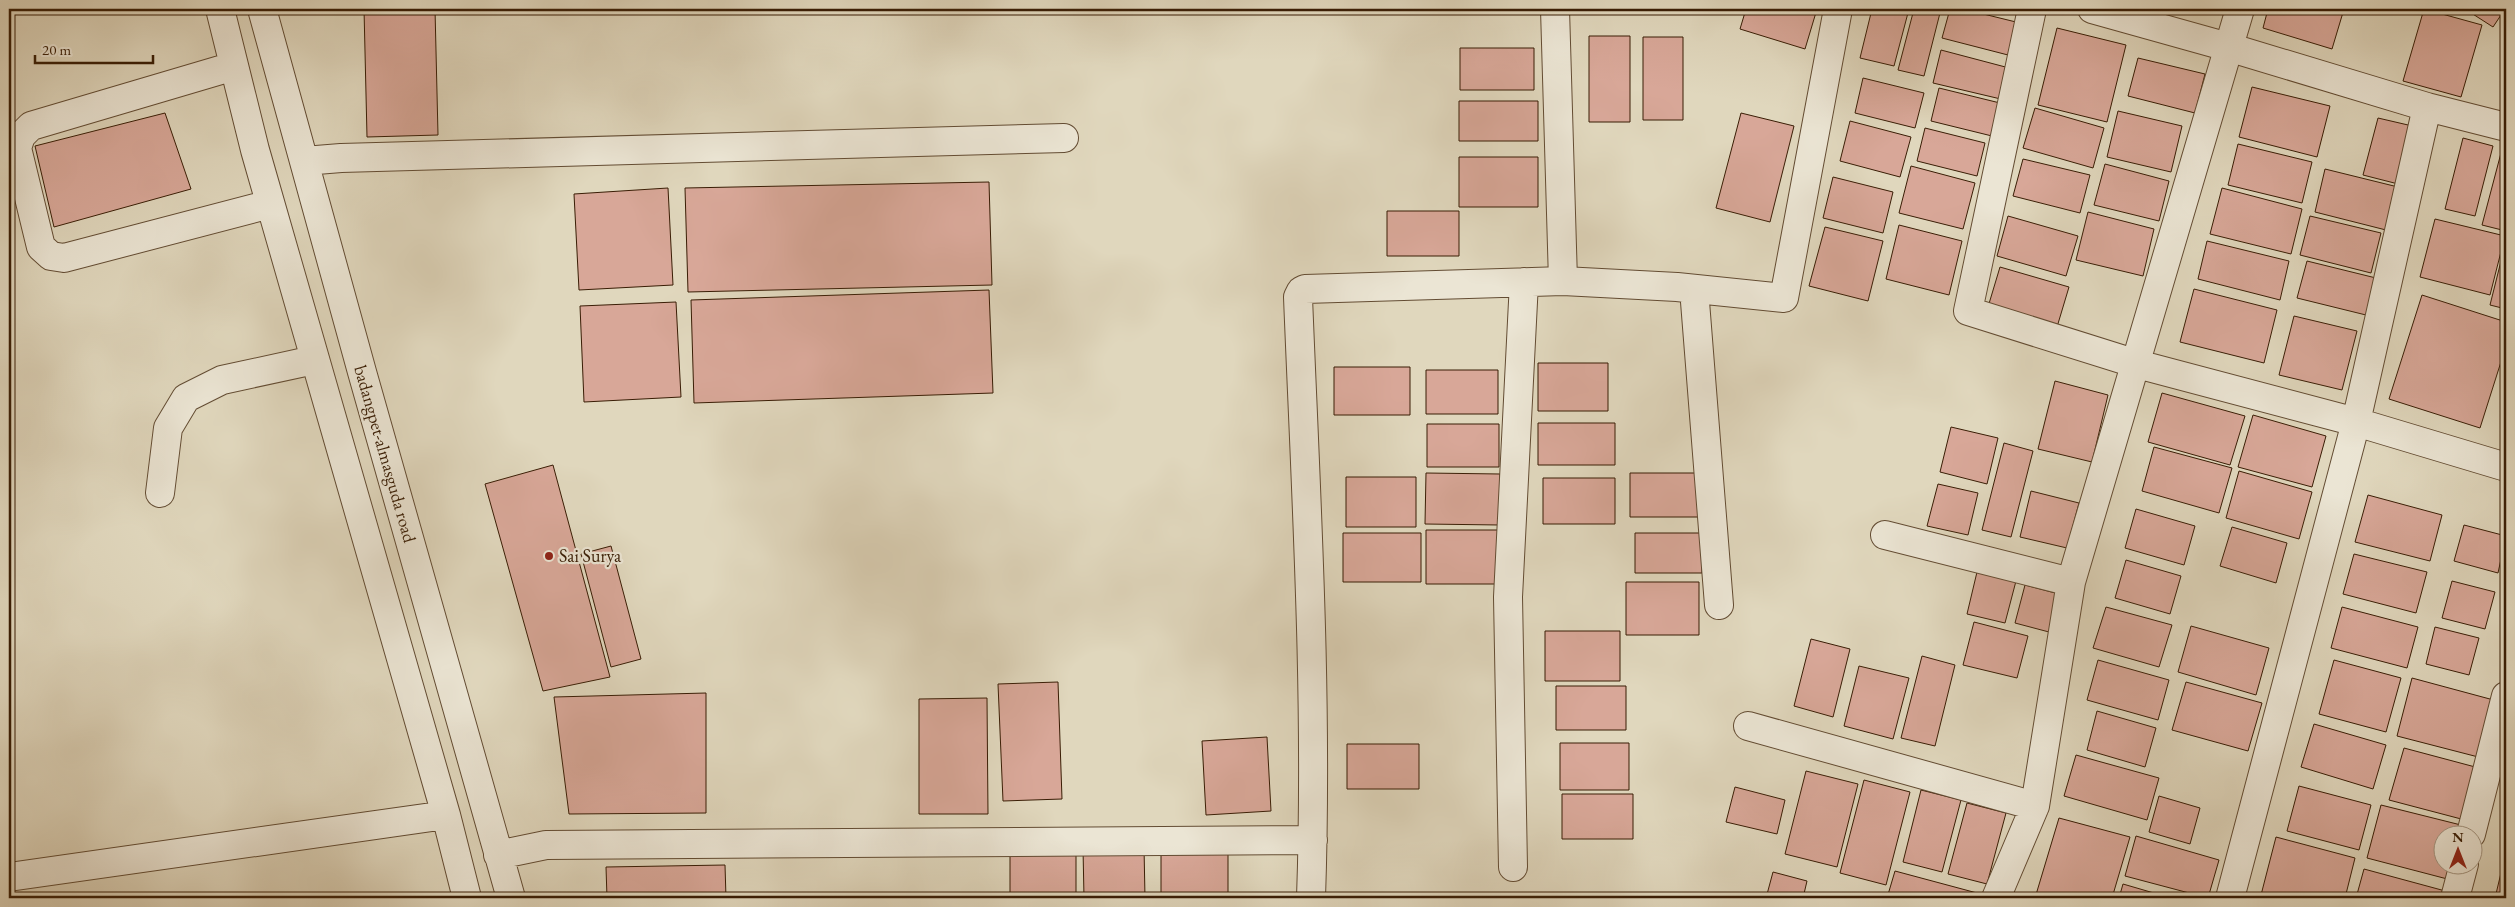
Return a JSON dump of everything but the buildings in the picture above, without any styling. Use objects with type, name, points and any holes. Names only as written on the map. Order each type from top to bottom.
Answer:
[{"type":"street","points":[[220,9],[270,204],[446,815],[467,898]]},
{"type":"street","name":"badangpet-almasguda road","points":[[262,9],[511,898]]},
{"type":"street","points":[[1555,9],[1563,281]]},
{"type":"street","points":[[1311,898],[1313,840],[1309,599],[1298,297],[1301,291],[1305,289],[1563,281],[1694,289],[1784,298],[1838,9]]},
{"type":"street","points":[[2032,9],[1968,311],[2137,364],[2356,422],[2506,467]]},
{"type":"street","points":[[2092,9],[2228,47],[2427,107],[2506,127]]},
{"type":"street","points":[[1996,898],[2035,806],[2071,582],[2137,364],[2240,9]]},
{"type":"street","points":[[234,66],[32,126],[21,136],[16,148],[41,247],[51,256],[64,258],[270,204]]},
{"type":"street","points":[[2230,898],[2356,422],[2427,107]]},
{"type":"street","points":[[304,161],[350,158],[1064,138]]},
{"type":"street","points":[[1513,867],[1508,597],[1524,282]]},
{"type":"street","points":[[1694,289],[1718,605]]},
{"type":"street","points":[[160,493],[168,428],[186,398],[222,380],[314,360]]},
{"type":"street","points":[[1884,535],[2071,582]]},
{"type":"street","points":[[2474,824],[2506,696]]},
{"type":"street","points":[[1748,726],[2035,806]]},
{"type":"street","points":[[9,877],[446,815]]},
{"type":"street","points":[[498,854],[546,845],[1313,840]]},
{"type":"street","points":[[2455,898],[2461,874]]},
{"type":"place","name":"Sai Surya","points":[[549,556]]}]
